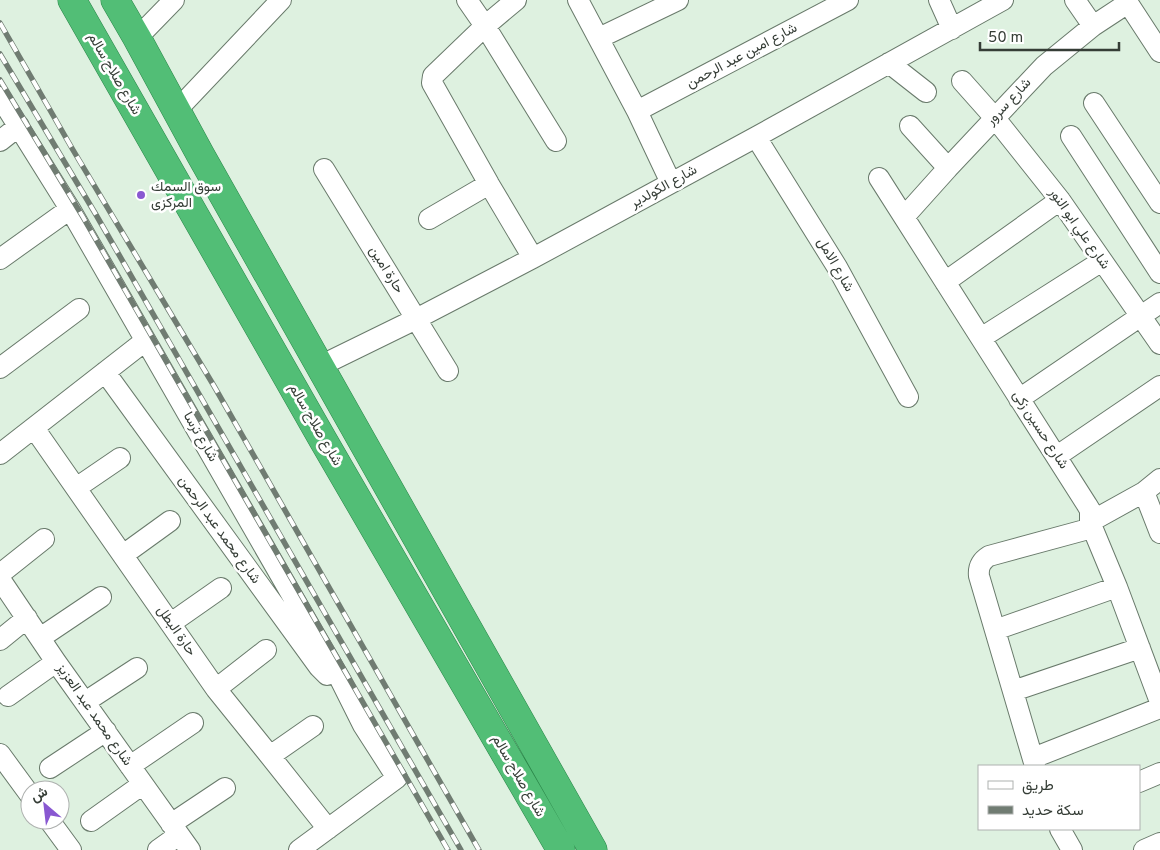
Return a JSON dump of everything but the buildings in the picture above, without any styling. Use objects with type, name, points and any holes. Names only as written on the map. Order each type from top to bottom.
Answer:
[{"type":"highway","name":"شارع صلاح سالم","points":[[72,0],[560,850]]},
{"type":"highway","name":"شارع صلاح سالم","points":[[115,0],[593,850]]},
{"type":"highway","points":[[167,165],[197,148]]},
{"type":"highway","points":[[523,785],[549,772]]},
{"type":"street","points":[[137,38],[174,0]]},
{"type":"street","points":[[176,111],[280,0]]},
{"type":"street","points":[[467,0],[556,141]]},
{"type":"street","points":[[516,0],[484,26],[433,76],[432,83],[533,258]]},
{"type":"street","points":[[578,0],[637,111],[671,183]]},
{"type":"street","points":[[599,38],[678,0]]},
{"type":"street","name":"شارع امين عبد الرحمن","points":[[637,111],[848,0]]},
{"type":"street","points":[[939,0],[952,29]]},
{"type":"street","name":"شارع الكولدير","points":[[320,366],[533,258],[1003,0]]},
{"type":"street","points":[[1074,0],[1093,26]]},
{"type":"street","points":[[1127,2],[1158,44]]},
{"type":"street","name":"شارع سرور","points":[[904,218],[994,117],[1044,66],[1093,26],[1127,2]]},
{"type":"street","points":[[889,63],[926,92]]},
{"type":"street","name":"شارع علي ابو النور","points":[[962,81],[994,117],[1060,200],[1160,344]]},
{"type":"street","name":"شارع ترسا","points":[[0,97],[70,210],[340,679],[363,725],[397,778],[328,829]]},
{"type":"street","points":[[1094,103],[1160,203]]},
{"type":"street","points":[[0,141],[19,126]]},
{"type":"street","points":[[910,126],[948,168]]},
{"type":"street","points":[[1070,136],[1160,272]]},
{"type":"street","name":"شارع الامل","points":[[756,137],[837,267],[908,397]]},
{"type":"street","name":"حارة امين","points":[[324,168],[448,371]]},
{"type":"street","name":"شارع حسين زكى","points":[[879,178],[1090,510],[1091,525],[1117,587],[1160,702]]},
{"type":"street","points":[[430,219],[489,184]]},
{"type":"street","points":[[945,282],[1060,200]]},
{"type":"street","points":[[0,259],[70,210]]},
{"type":"street","points":[[981,338],[1102,261]]},
{"type":"street","points":[[1019,399],[1160,303]]},
{"type":"street","points":[[0,368],[79,309]]},
{"type":"street","points":[[0,454],[145,341]]},
{"type":"street","name":"شارع محمد عبد الرحمن","points":[[105,372],[319,667],[324,673],[340,679]]},
{"type":"street","points":[[1057,456],[1160,386]]},
{"type":"street","name":"حارة البطل","points":[[34,428],[216,689],[328,829]]},
{"type":"street","points":[[76,488],[120,458]]},
{"type":"street","points":[[1160,479],[1144,492],[1091,525],[989,556],[981,563],[979,572],[1034,762],[1160,708]]},
{"type":"street","points":[[1144,492],[1160,534]]},
{"type":"street","points":[[123,555],[170,521]]},
{"type":"street","points":[[0,574],[44,539]]},
{"type":"street","name":"شارع محمد عبد العزيز","points":[[0,579],[56,662],[180,836]]},
{"type":"street","points":[[995,630],[1117,587]]},
{"type":"street","points":[[171,623],[221,588]]},
{"type":"street","points":[[40,638],[101,596]]},
{"type":"street","points":[[0,640],[27,618]]},
{"type":"street","points":[[1013,691],[1140,648]]},
{"type":"street","points":[[216,689],[266,650]]},
{"type":"street","points":[[8,696],[56,662]]},
{"type":"street","points":[[85,702],[137,668]]},
{"type":"street","points":[[130,766],[193,723]]},
{"type":"street","points":[[270,756],[313,726]]},
{"type":"street","points":[[50,768],[106,731]]},
{"type":"street","points":[[0,754],[20,781]]},
{"type":"street","points":[[1140,782],[1160,773]]},
{"type":"street","points":[[90,821],[143,784]]},
{"type":"street","points":[[158,850],[180,836],[225,788]]},
{"type":"street","points":[[299,850],[328,829]]},
{"type":"street","points":[[56,830],[71,850]]},
{"type":"street","points":[[1061,830],[1072,850]]},
{"type":"street","points":[[1144,850],[1160,843]]},
{"type":"railway","points":[[0,23],[73,150],[214,386],[479,850]]},
{"type":"railway","points":[[0,54],[95,213],[461,850]]},
{"type":"railway","points":[[0,80],[83,217],[448,850]]},
{"type":"place","name":"سوق السمك المركزى","points":[[141,195]]}]
